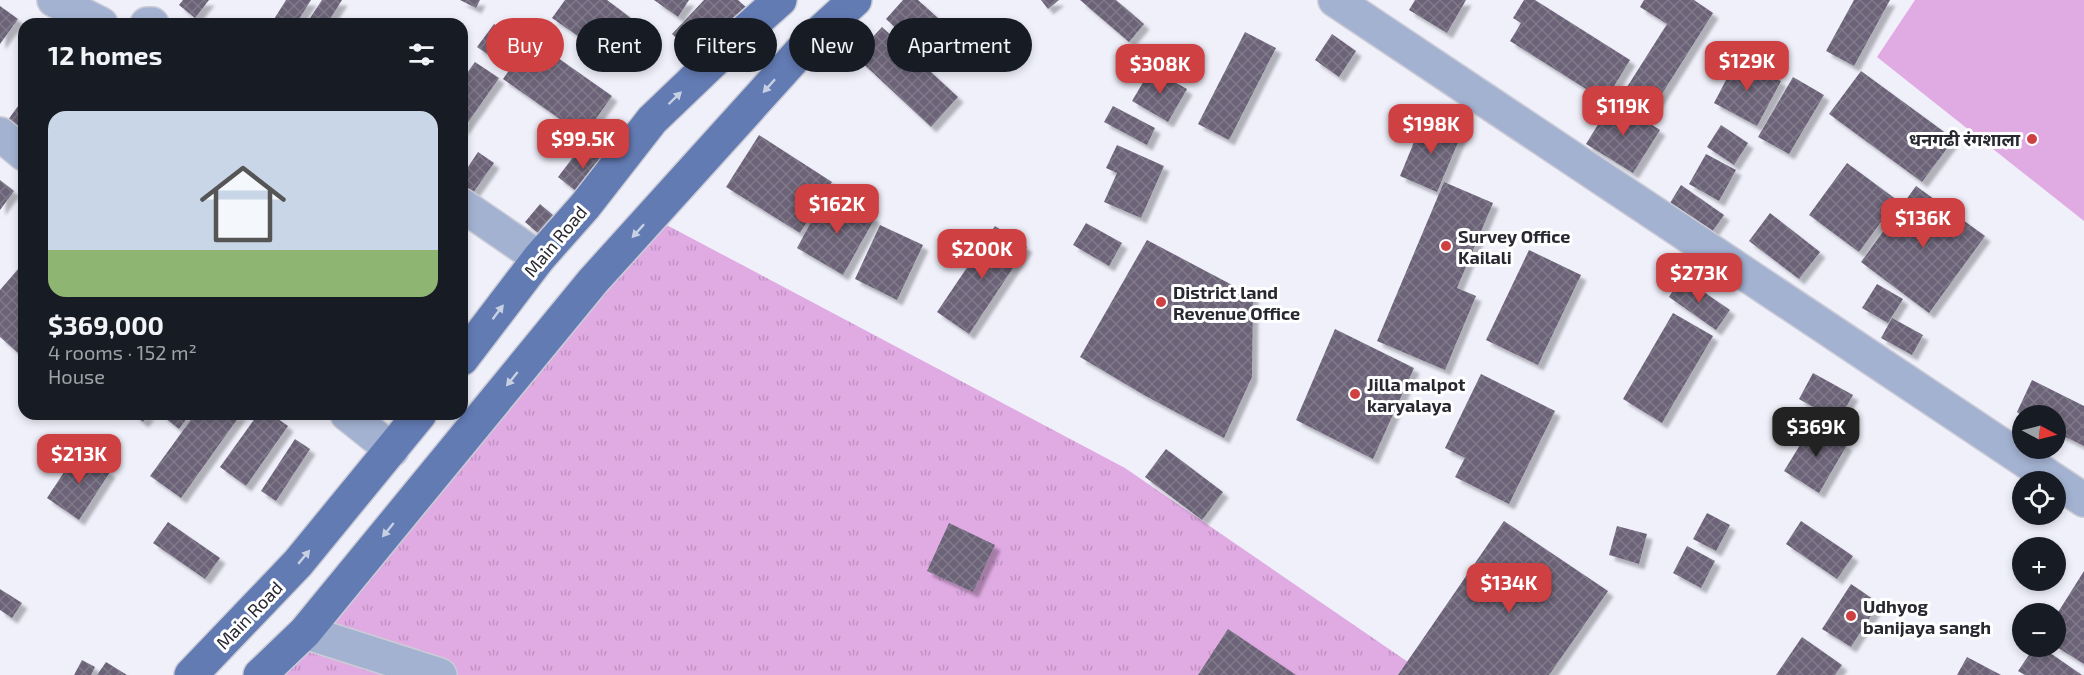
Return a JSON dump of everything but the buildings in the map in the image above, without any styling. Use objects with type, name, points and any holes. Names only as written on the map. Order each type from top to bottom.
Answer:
[{"type":"main road","name":"Main Road","points":[[468,351],[539,258],[585,206],[652,120],[780,0]]},
{"type":"main road","points":[[260,675],[305,632],[592,281],[810,42],[855,0]]},
{"type":"main road","name":"Main Road","points":[[191,675],[298,563],[415,420]]},
{"type":"street","points":[[54,0],[89,18]]},
{"type":"street","points":[[1335,0],[2084,500]]},
{"type":"street","points":[[0,134],[18,149]]},
{"type":"street","points":[[468,209],[539,258]]},
{"type":"street","points":[[354,420],[392,450]]},
{"type":"street","points":[[305,632],[440,675]]},
{"type":"green space","name":"धनगढी रंगशाला","points":[[1915,0],[2084,0],[2084,221],[1877,57]]},
{"type":"green space","points":[[661,222],[1125,468],[1427,675],[279,675]]},
{"type":"place","name":"धनगढी रंगशाला","points":[[2032,139]]},
{"type":"place","name":"Survey Office Kailali","points":[[1446,246]]},
{"type":"place","name":"District land Revenue Office","points":[[1161,302]]},
{"type":"place","name":"Jilla malpot karyalaya","points":[[1355,394]]},
{"type":"place","name":"Udhyog banijaya sangh","points":[[1851,616]]}]
